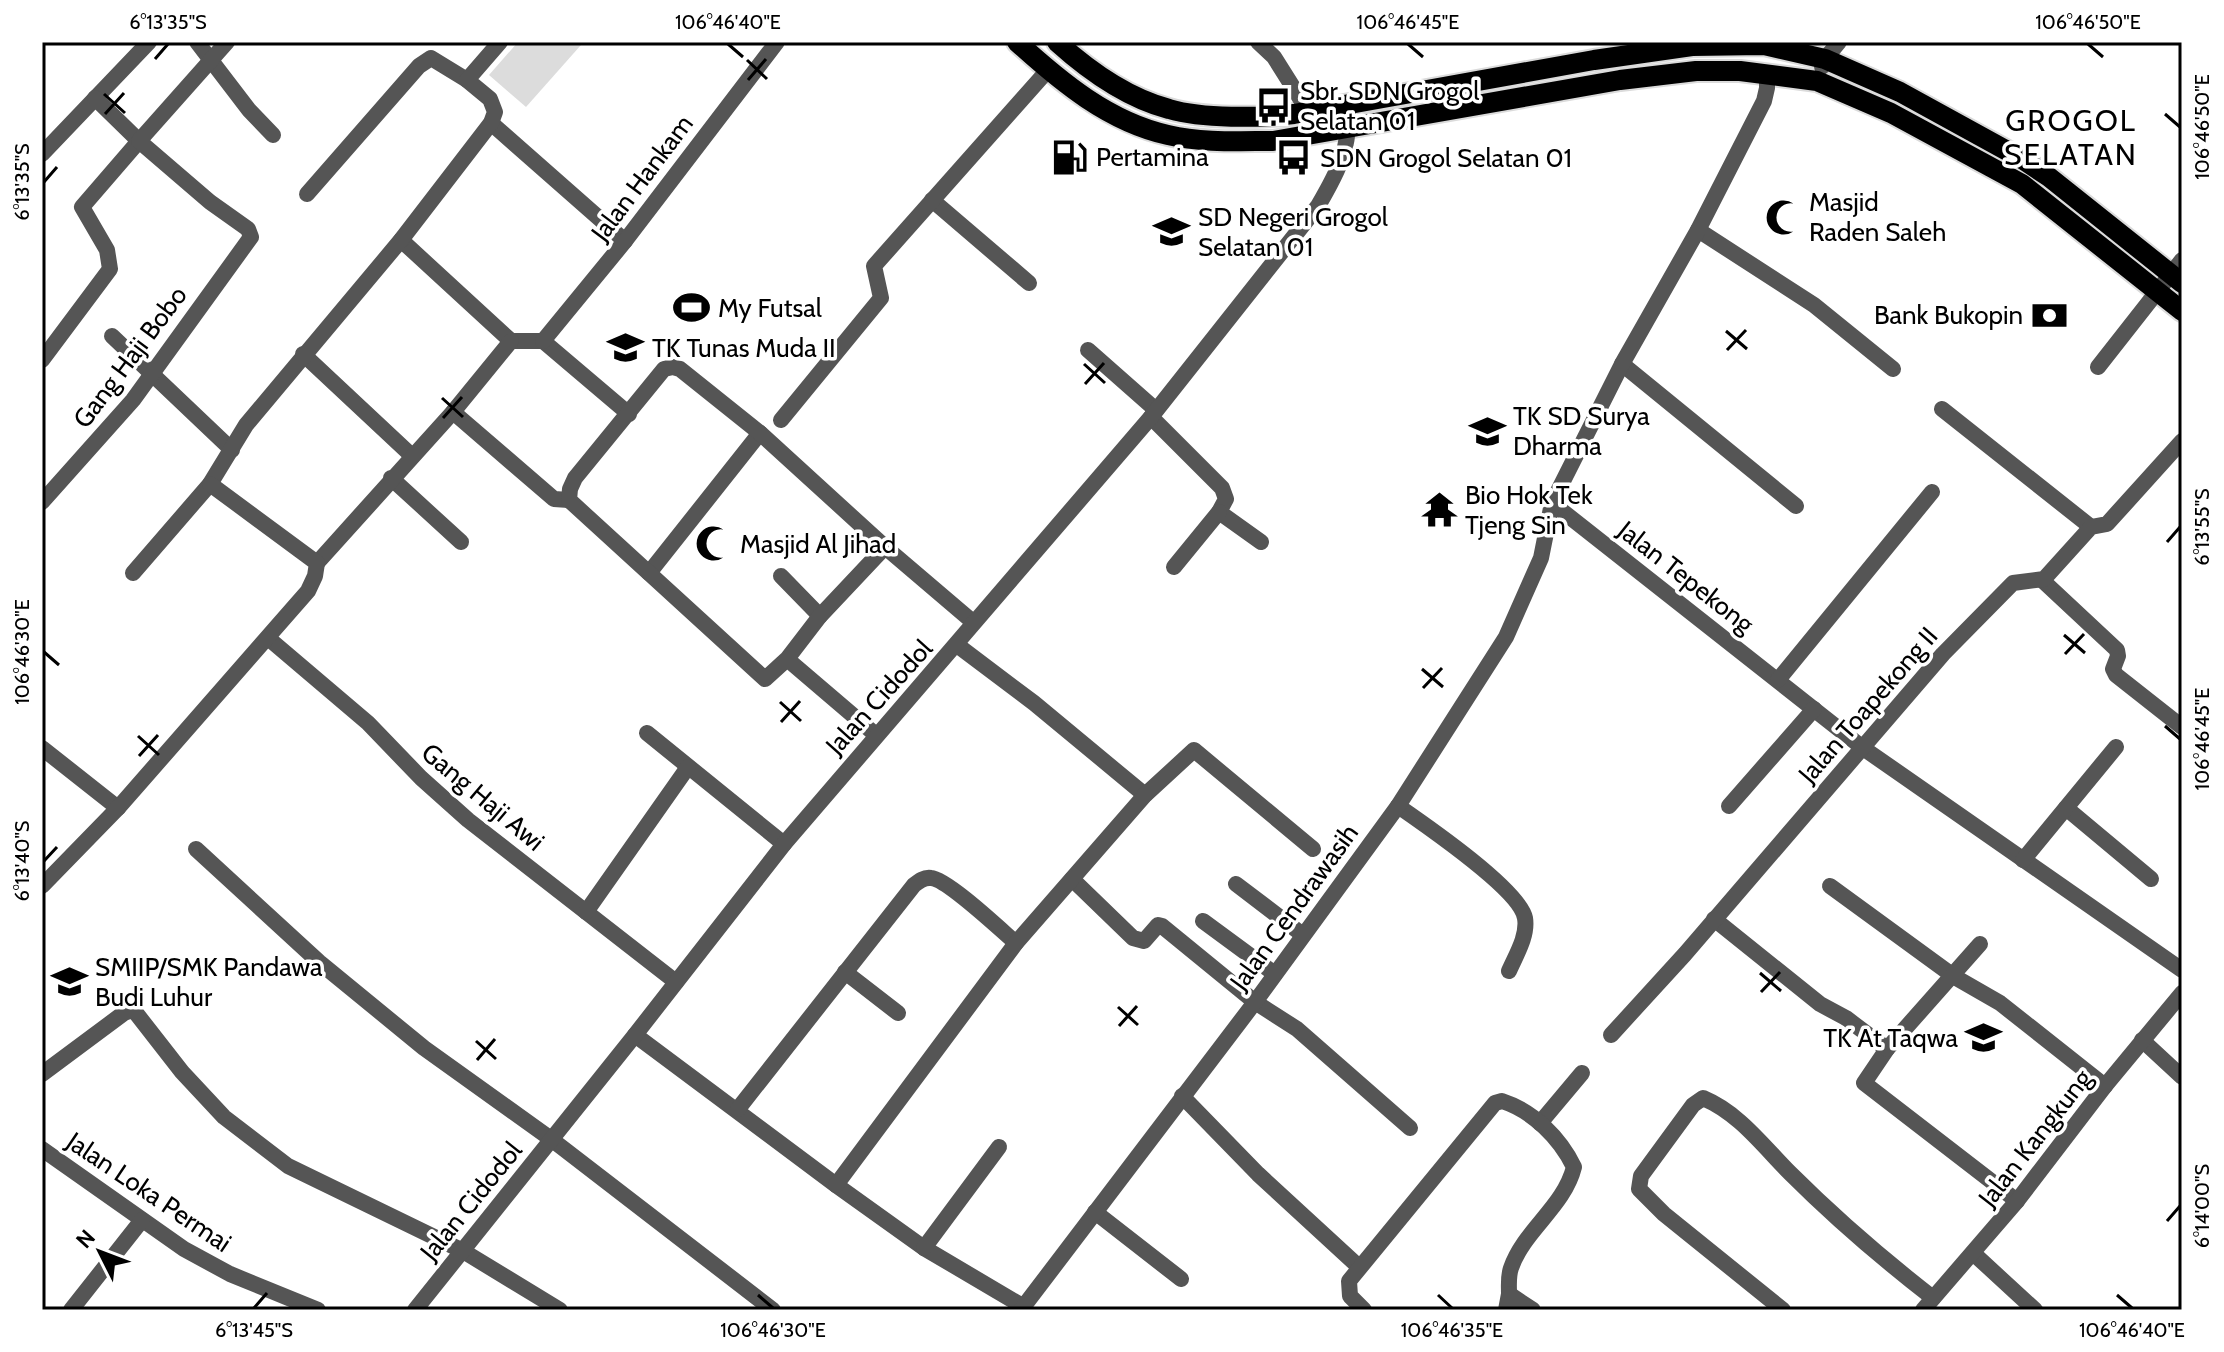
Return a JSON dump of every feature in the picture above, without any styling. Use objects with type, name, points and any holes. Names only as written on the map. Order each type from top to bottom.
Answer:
[{"type":"main road","points":[[1017,42],[1048,70],[1109,112],[1140,126],[1179,137],[1222,141],[1273,141],[1620,80],[1696,71],[1767,73],[1817,81],[1891,113],[2022,184],[2182,311]]},
{"type":"main road","points":[[1057,42],[1097,74],[1131,94],[1170,110],[1252,117],[1308,111],[1594,60],[1692,46],[1763,43],[1825,59],[1900,92],[2022,159],[2178,272]]},
{"type":"main road","points":[[2086,233],[2099,216]]},
{"type":"street","points":[[42,171],[49,162],[42,154],[149,42]]},
{"type":"street","points":[[197,42],[249,110],[273,135]]},
{"type":"street","points":[[42,360],[110,269],[107,250],[82,207],[227,42]]},
{"type":"street","points":[[467,80],[500,42]]},
{"type":"street","name":"Jalan Hankam","points":[[543,341],[625,241],[777,42]]},
{"type":"street","points":[[1258,42],[1274,57],[1308,111]]},
{"type":"street","points":[[1817,81],[1825,59],[1839,42]]},
{"type":"street","points":[[1552,503],[1622,364],[1698,230],[1764,101],[1767,73],[1763,43]]},
{"type":"street","points":[[133,573],[210,484],[246,425],[401,240],[491,123],[495,112],[490,99],[467,80],[431,58],[419,66],[307,194]]},
{"type":"street","points":[[781,420],[881,298],[874,266],[1048,70]]},
{"type":"street","points":[[95,98],[139,141]]},
{"type":"street","name":"Jalan Cidodol","points":[[415,1310],[784,844],[1153,413],[1318,206],[1340,168],[1350,128],[1347,104]]},
{"type":"street","points":[[491,123],[625,241]]},
{"type":"street","name":"Gang Haji Bobo","points":[[42,502],[98,441],[151,375],[251,237],[248,229],[139,141]]},
{"type":"street","points":[[932,200],[1029,283]]},
{"type":"street","points":[[1698,230],[1814,305],[1893,369]]},
{"type":"street","points":[[401,240],[511,341],[543,341],[629,414]]},
{"type":"street","points":[[2098,367],[2157,290],[2178,272]]},
{"type":"street","points":[[112,336],[232,450]]},
{"type":"street","points":[[42,886],[118,808],[268,638],[308,591],[317,563],[411,455],[453,412],[511,341]]},
{"type":"street","points":[[1088,350],[1153,413],[1222,488],[1226,499],[1219,512],[1174,567]]},
{"type":"street","points":[[303,354],[411,455]]},
{"type":"street","points":[[1622,364],[1796,506]]},
{"type":"street","points":[[569,500],[575,478],[664,369],[673,367],[760,433],[973,622]]},
{"type":"street","points":[[1942,409],[2091,527]]},
{"type":"street","points":[[453,412],[554,499],[569,500],[765,679],[787,659],[820,616],[885,547]]},
{"type":"street","points":[[649,573],[760,433]]},
{"type":"street","points":[[2182,441],[2107,524],[2091,527],[2042,580],[2117,650],[2113,669],[2116,675],[2182,727]]},
{"type":"street","points":[[391,478],[461,542]]},
{"type":"street","points":[[210,484],[317,563]]},
{"type":"street","points":[[1778,680],[1932,492]]},
{"type":"street","name":"Jalan Tepekong","points":[[1552,503],[1863,748],[2182,970]]},
{"type":"street","name":"Jalan Cendrawasih","points":[[1022,1308],[1255,1002],[1398,806],[1513,624],[1541,558],[1552,503]]},
{"type":"street","points":[[1219,512],[1261,542]]},
{"type":"street","points":[[781,576],[820,616]]},
{"type":"street","name":"Jalan Toapekong II","points":[[1611,1035],[1943,654],[2013,583],[2042,580]]},
{"type":"street","name":"Gang Haji Awi","points":[[268,638],[368,723],[396,754],[468,820],[676,982]]},
{"type":"street","points":[[957,645],[1034,703],[1145,795]]},
{"type":"street","points":[[787,659],[876,735]]},
{"type":"street","points":[[1729,806],[1814,709]]},
{"type":"street","points":[[647,733],[784,844]]},
{"type":"street","points":[[2023,860],[2116,747]]},
{"type":"street","points":[[42,748],[118,808]]},
{"type":"street","points":[[836,1185],[1016,943],[1145,795],[1194,750],[1313,849]]},
{"type":"street","points":[[586,912],[688,767]]},
{"type":"street","points":[[1398,806],[1500,884],[1523,911],[1526,920],[1524,934],[1509,971]]},
{"type":"street","points":[[2066,808],[2151,879]]},
{"type":"street","points":[[196,849],[319,962],[424,1048],[551,1139],[773,1310]]},
{"type":"street","points":[[738,1109],[914,885],[929,877],[936,879],[955,891],[1016,943]]},
{"type":"street","points":[[1072,879],[1133,938],[1144,941],[1158,925],[1162,926],[1255,1002],[1297,1029],[1410,1128]]},
{"type":"street","points":[[1236,884],[1303,935]]},
{"type":"street","points":[[1830,886],[1953,976],[2000,1003],[2105,1086]]},
{"type":"street","points":[[1714,919],[1820,1004],[1846,1018],[1887,1049]]},
{"type":"street","points":[[1203,921],[1275,974]]},
{"type":"street","points":[[1980,944],[1887,1049],[1864,1083],[2017,1201]]},
{"type":"street","points":[[845,972],[898,1013]]},
{"type":"street","name":"Jalan Kangkung","points":[[1928,1304],[2017,1201],[2105,1086],[2182,993]]},
{"type":"street","points":[[42,1074],[132,1010],[182,1072],[224,1117],[288,1166],[463,1251],[560,1310]]},
{"type":"street","points":[[635,1035],[924,1248],[1022,1308]]},
{"type":"street","points":[[2142,1040],[2182,1077]]},
{"type":"street","points":[[1540,1123],[1582,1073]]},
{"type":"street","points":[[1182,1096],[1258,1174],[1359,1267]]},
{"type":"street","points":[[1783,1310],[1664,1214],[1639,1189],[1641,1176],[1693,1105],[1703,1098],[1722,1106],[1772,1151],[1801,1183],[1904,1276],[1928,1304]]},
{"type":"street","points":[[1364,1310],[1350,1296],[1348,1287],[1359,1267],[1495,1103],[1502,1101],[1540,1123],[1566,1151],[1574,1167],[1570,1184],[1518,1252],[1510,1271],[1508,1302],[1533,1310]]},
{"type":"street","points":[[924,1248],[999,1147]]},
{"type":"street","name":"Jalan Loka Permai","points":[[46,1158],[184,1249],[230,1274],[318,1310]]},
{"type":"street","points":[[1095,1212],[1181,1279]]},
{"type":"street","points":[[71,1310],[142,1220]]},
{"type":"street","points":[[1973,1253],[2035,1310]]},
{"type":"shaded area","points":[[518,42],[577,42],[581,45],[526,107],[489,75]]},
{"type":"place","name":"Sbr. SDN Grogol Selatan 01","points":[[1274,106]]},
{"type":"place","name":"Pertamina","points":[[1070,157]]},
{"type":"place","name":"SDN Grogol Selatan 01","points":[[1294,158]]},
{"type":"place","name":"Masjid Raden Saleh","points":[[1783,217]]},
{"type":"place","name":"SD Negeri Grogol Selatan 01","points":[[1172,232]]},
{"type":"place","name":"My Futsal","points":[[692,308]]},
{"type":"place","name":"Bank Bukopin","points":[[2049,315]]},
{"type":"place","name":"TK Tunas Muda II","points":[[626,348]]},
{"type":"place","name":"TK SD Surya Dharma","points":[[1487,431]]},
{"type":"place","name":"Bio Hok Tek Tjeng Sin","points":[[1439,510]]},
{"type":"place","name":"Masjid Al Jihad","points":[[714,544]]},
{"type":"place","name":"SMIIP/SMK Pandawa Budi Luhur","points":[[69,982]]},
{"type":"place","name":"TK At Taqwa","points":[[1984,1038]]},
{"type":"district","name":"GROGOL SELATAN","points":[[2071,137]]}]
